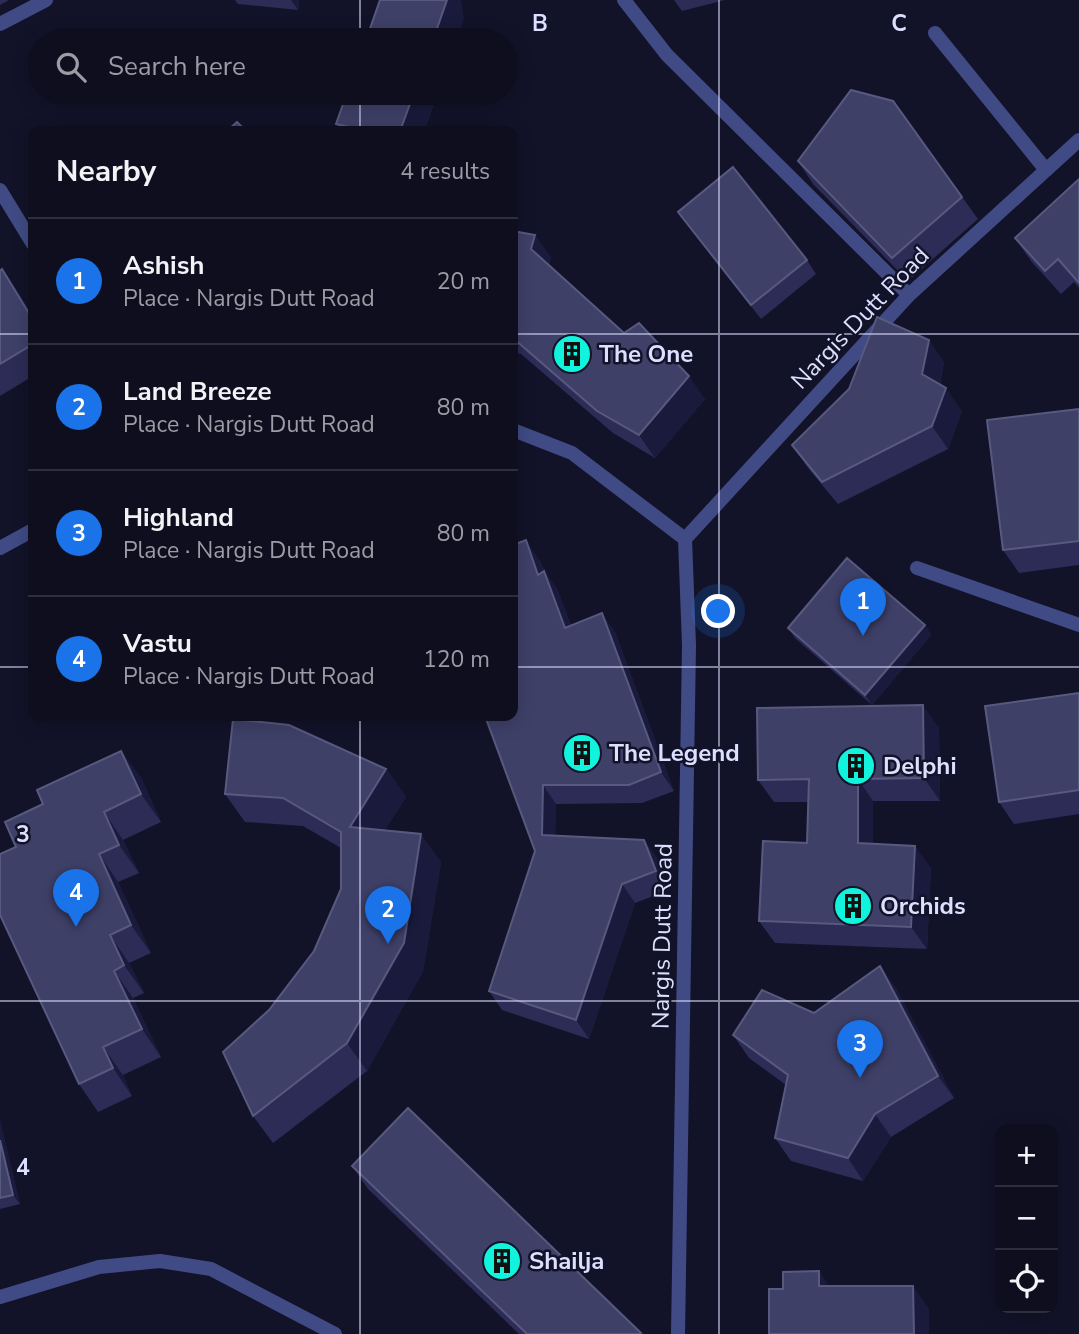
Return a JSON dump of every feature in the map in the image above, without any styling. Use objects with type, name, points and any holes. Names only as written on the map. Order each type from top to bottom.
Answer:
[{"type":"street","points":[[0,24],[46,0]]},
{"type":"street","points":[[624,0],[667,55],[909,295]]},
{"type":"street","points":[[935,33],[1046,170]]},
{"type":"street","name":"Nargis Dutt Road","points":[[678,1334],[689,645],[685,539],[909,295],[1079,140]]},
{"type":"street","points":[[0,190],[28,236]]},
{"type":"street","points":[[518,432],[572,453],[685,539]]},
{"type":"street","points":[[0,548],[28,533]]},
{"type":"street","points":[[917,568],[1079,625]]},
{"type":"street","points":[[0,1297],[99,1267],[160,1261],[211,1269],[335,1334]]},
{"type":"building","points":[[380,0],[447,0],[437,28],[370,28]]},
{"type":"building","points":[[851,90],[893,101],[962,197],[892,258],[798,161]]},
{"type":"building","points":[[343,105],[410,105],[402,126],[336,124]]},
{"type":"building","points":[[733,167],[807,260],[751,305],[678,212]]},
{"type":"building","points":[[1079,179],[1079,283],[1058,259],[1045,271],[1015,238]]},
{"type":"building","name":"The One","points":[[518,232],[535,235],[531,249],[624,333],[639,323],[689,376],[639,435],[597,411],[518,342]]},
{"type":"building","points":[[2,269],[28,312],[28,347],[0,364]]},
{"type":"building","points":[[877,317],[929,340],[922,374],[946,388],[932,426],[822,482],[792,445],[849,389]]},
{"type":"building","points":[[1079,409],[1079,541],[1003,550],[987,420]]},
{"type":"building","name":"The Legend","points":[[526,540],[538,575],[544,571],[565,628],[602,613],[661,772],[629,785],[543,785],[542,835],[644,840],[656,871],[622,884],[576,1020],[489,991],[535,851],[487,721],[518,721],[518,543]]},
{"type":"building","points":[[847,558],[925,625],[865,695],[788,628]]},
{"type":"building","points":[[1079,693],[1079,790],[999,802],[985,706]]},
{"type":"building","points":[[923,705],[924,778],[858,779],[858,843],[915,846],[911,927],[759,921],[763,841],[807,843],[809,779],[758,780],[757,708]]},
{"type":"building","points":[[233,721],[289,725],[386,769],[350,827],[421,834],[404,943],[347,1043],[253,1116],[223,1052],[269,1010],[314,951],[341,889],[341,832],[283,798],[225,794]]},
{"type":"building","points":[[121,751],[141,794],[104,812],[119,845],[99,854],[131,925],[110,935],[124,965],[114,971],[142,1029],[103,1047],[113,1068],[79,1084],[0,915],[0,854],[16,847],[5,822],[43,804],[37,790]]},
{"type":"building","points":[[880,966],[938,1076],[875,1114],[848,1158],[775,1138],[788,1075],[733,1035],[762,990],[814,1013]]},
{"type":"building","name":"Shailja","points":[[408,1108],[641,1333],[527,1334],[352,1166]]},
{"type":"building","points":[[0,1140],[13,1195],[0,1198]]},
{"type":"building","points":[[819,1271],[819,1286],[913,1286],[914,1334],[769,1334],[769,1289],[783,1289],[783,1272]]},
{"type":"place","name":"The One","points":[[572,354]]},
{"type":"place","name":"Ashish","points":[[863,636]]},
{"type":"place","name":"The Legend","points":[[582,753]]},
{"type":"place","name":"Delphi","points":[[856,766]]},
{"type":"place","name":"Orchids","points":[[853,906]]},
{"type":"place","name":"Vastu","points":[[76,927]]},
{"type":"place","name":"Land Breeze","points":[[388,944]]},
{"type":"place","name":"Highland","points":[[860,1078]]},
{"type":"place","name":"Shailja","points":[[502,1261]]}]
